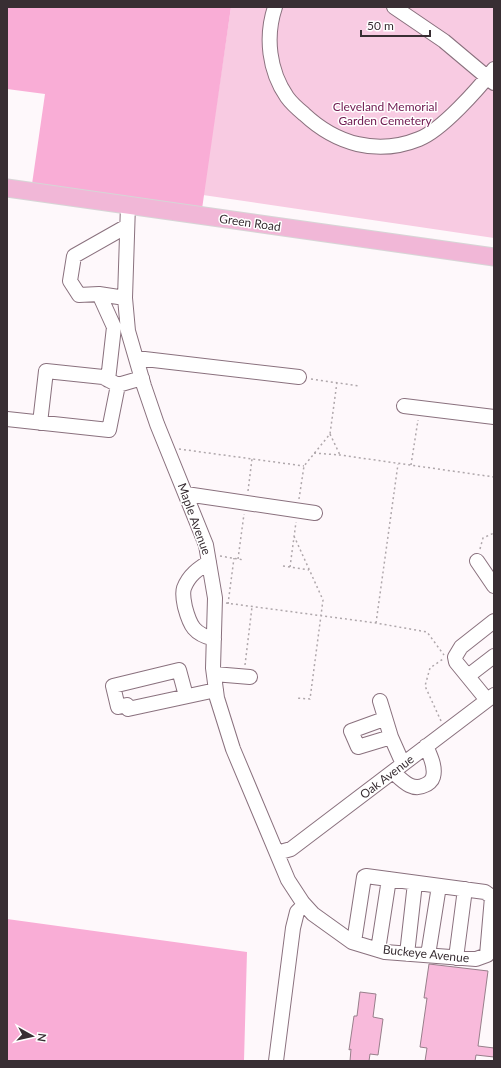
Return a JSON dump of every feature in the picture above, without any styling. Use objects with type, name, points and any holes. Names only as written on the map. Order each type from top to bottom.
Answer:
[{"type":"main road","name":"Green Road","points":[[7,188],[494,257]]},
{"type":"street","points":[[275,7],[269,35],[270,48],[274,72],[287,97],[322,130],[347,142],[369,146],[398,145],[420,139],[438,128],[492,77],[444,41],[394,7]]},
{"type":"street","name":"Maple Avenue","points":[[128,205],[125,298],[128,331],[142,378],[167,447],[206,545],[208,558],[222,603],[214,639],[212,668],[217,698],[233,749],[277,853]]},
{"type":"street","points":[[125,298],[99,294],[79,295],[70,281],[74,256],[127,226]]},
{"type":"street","points":[[7,419],[109,430],[113,382],[114,327],[99,294]]},
{"type":"street","points":[[136,358],[299,377]]},
{"type":"street","points":[[40,423],[46,371],[103,377],[113,382],[142,378]]},
{"type":"street","points":[[404,406],[494,417]]},
{"type":"street","points":[[186,494],[315,513]]},
{"type":"street","points":[[208,558],[189,579],[184,590],[184,603],[189,623],[201,635],[214,639]]},
{"type":"street","points":[[477,561],[494,586]]},
{"type":"street","points":[[490,698],[456,662],[455,657],[461,647],[494,621]]},
{"type":"street","points":[[468,676],[494,656]]},
{"type":"street","points":[[186,696],[179,670],[113,686],[118,707],[127,705],[128,710],[216,690]]},
{"type":"street","points":[[214,674],[247,677]]},
{"type":"street","name":"Oak Avenue","points":[[277,853],[291,849],[490,698]]},
{"type":"street","points":[[380,701],[398,768],[408,785],[416,788],[429,783],[433,777],[433,767],[426,746]]},
{"type":"street","points":[[384,718],[351,731],[358,747],[390,737]]},
{"type":"street","name":"Buckeye Avenue","points":[[277,853],[288,880],[304,905],[313,914],[354,942],[385,952],[476,959],[487,955],[493,897]]},
{"type":"street","points":[[354,942],[364,877],[485,892],[493,897]]},
{"type":"street","points":[[378,950],[389,879]]},
{"type":"street","points":[[407,954],[415,883]]},
{"type":"street","points":[[428,956],[439,886]]},
{"type":"street","points":[[456,958],[464,889]]},
{"type":"street","points":[[276,1061],[293,928],[297,912],[304,905]]},
{"type":"path","points":[[299,377],[359,386]]},
{"type":"path","points":[[167,447],[304,466],[330,434],[337,382]]},
{"type":"path","points":[[411,466],[420,408]]},
{"type":"path","points":[[330,434],[340,455]]},
{"type":"path","points":[[314,453],[340,455],[494,477]]},
{"type":"path","points":[[376,623],[398,464]]},
{"type":"path","points":[[477,561],[483,538],[494,532]]},
{"type":"path","points":[[294,536],[323,600],[310,699],[296,698]]},
{"type":"path","points":[[208,558],[234,558],[244,560]]},
{"type":"path","points":[[234,558],[222,603],[376,623],[427,632],[445,657],[430,668],[425,686],[446,732]]},
{"type":"path","points":[[283,566],[310,571]]},
{"type":"path","points":[[247,677],[252,607]]},
{"type":"green space","name":"Cleveland Memorial Garden Cemetery","points":[[231,7],[494,7],[494,238],[203,195]]},
{"type":"shaded area","points":[[7,7],[231,7],[201,216],[31,191],[45,94],[7,89]]},
{"type":"shaded area","points":[[7,919],[247,952],[244,1061],[7,1061]]},
{"type":"building","points":[[429,964],[488,971],[478,1046],[494,1048],[494,1057],[476,1055],[475,1061],[425,1061],[427,1048],[420,1047],[427,998],[424,998]]},
{"type":"building","points":[[360,992],[376,994],[373,1017],[383,1019],[378,1055],[370,1054],[369,1061],[350,1061],[351,1049],[349,1050],[354,1016],[357,1016]]}]
